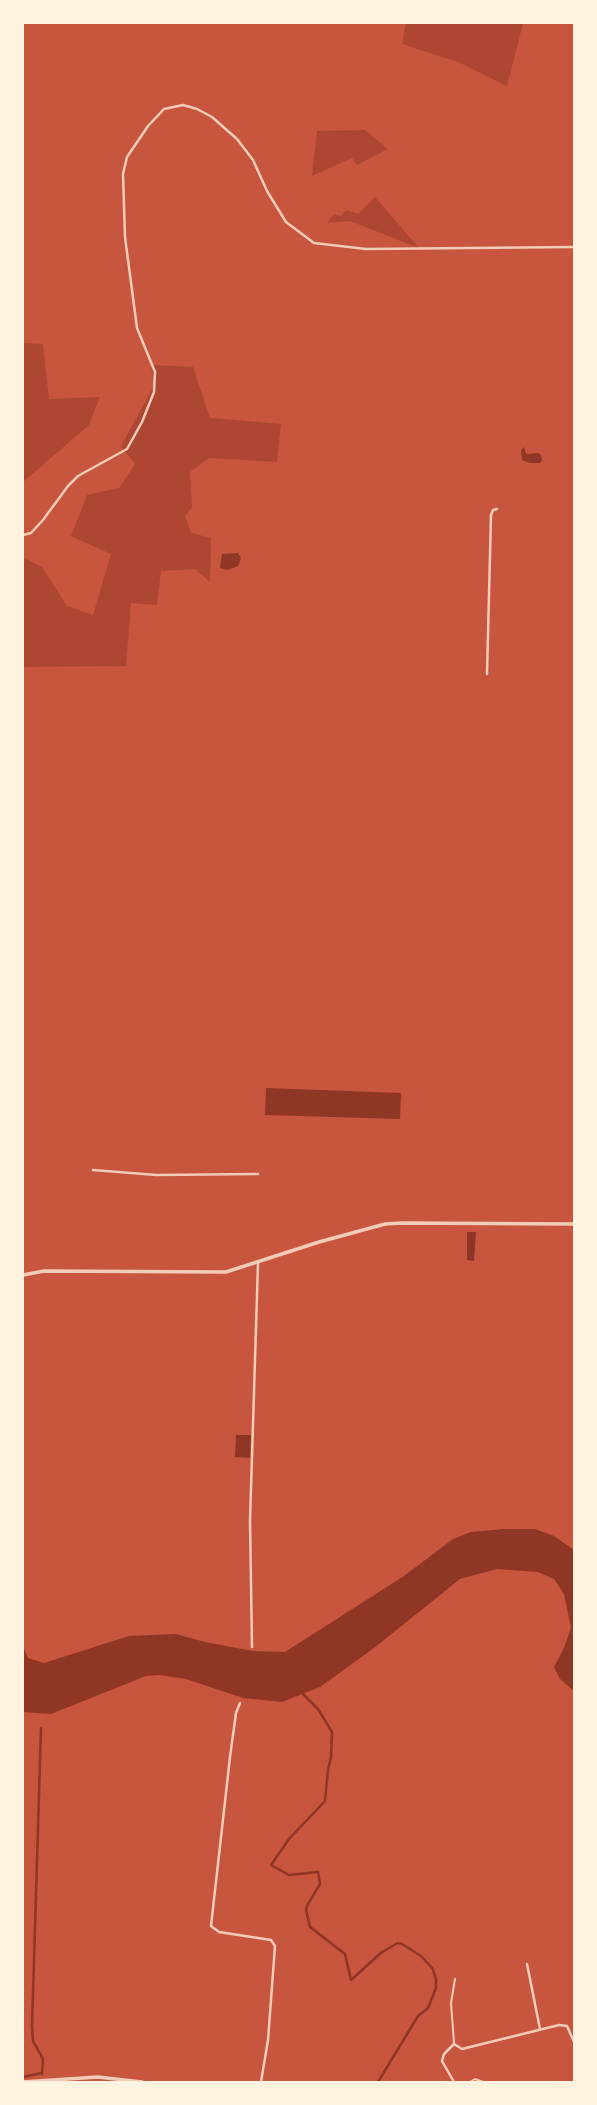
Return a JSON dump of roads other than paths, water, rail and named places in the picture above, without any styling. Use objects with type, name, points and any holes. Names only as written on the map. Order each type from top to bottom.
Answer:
[{"type":"street","points":[[23,536],[31,533],[43,520],[78,476],[127,449],[154,393],[155,373],[137,328],[125,237],[123,174],[127,157],[148,126],[164,109],[183,105],[197,109],[212,117],[237,139],[253,160],[267,191],[286,222],[314,243],[366,249],[574,247]]},
{"type":"street","points":[[487,674],[491,515],[493,510],[497,509]]},
{"type":"street","points":[[93,1171],[156,1175],[258,1174]]},
{"type":"street","points":[[23,1275],[44,1271],[226,1272],[385,1224],[574,1224]]},
{"type":"street","points":[[253,1647],[250,1521],[258,1263]]},
{"type":"street","points":[[240,1703],[231,1746],[211,1926],[219,1932],[271,1940],[275,1945],[268,2039],[261,2082]]},
{"type":"street","points":[[527,1964],[540,2030]]},
{"type":"street","points":[[454,2082],[442,2061],[444,2054],[454,2044],[462,2049],[559,2025],[567,2026],[574,2042]]},
{"type":"street","points":[[23,2082],[98,2077],[142,2082]]},
{"type":"lane","points":[[454,2044],[451,2003],[455,1979]]},
{"type":"lane","points":[[470,2082],[475,2079],[483,2082]]},
{"type":"waterway","points":[[303,1694],[318,1709],[332,1732],[325,1801],[289,1839],[271,1865],[289,1875],[318,1872],[320,1884],[306,1910],[310,1927],[345,1954],[351,1980],[382,1952],[398,1943],[421,1956],[433,1969],[436,1980],[436,1988],[428,2008],[418,2016],[378,2082]]},
{"type":"waterway","points":[[41,1728],[32,2026],[33,2041],[43,2059],[42,2074]]},
{"type":"waterway","points":[[23,2077],[42,2073]]}]
